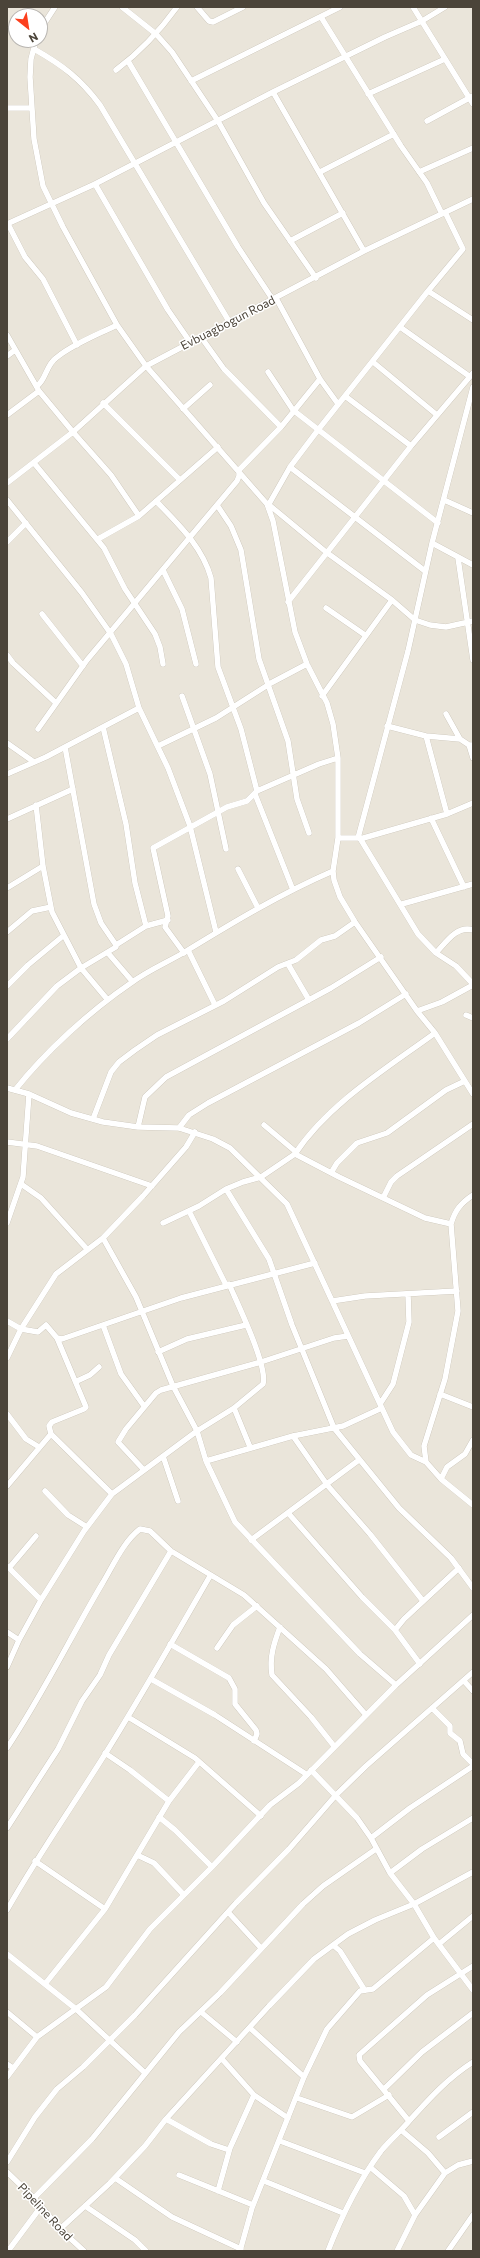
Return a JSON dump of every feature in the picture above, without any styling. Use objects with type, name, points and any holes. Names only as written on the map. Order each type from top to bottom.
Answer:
[{"type":"street","points":[[48,18],[55,7]]},
{"type":"street","points":[[122,7],[156,34],[172,52],[218,121],[264,203],[316,278]]},
{"type":"street","points":[[116,70],[128,61],[156,34],[177,7]]},
{"type":"street","points":[[197,7],[209,21],[213,22],[243,7]]},
{"type":"street","points":[[191,81],[340,7]]},
{"type":"street","points":[[413,7],[445,59],[471,97],[473,104]]},
{"type":"street","points":[[77,346],[43,279],[25,257],[7,224],[95,184],[273,92],[422,21],[445,7]]},
{"type":"street","points":[[321,17],[368,94],[418,172],[427,183],[463,249],[318,430],[290,467],[268,504],[273,521],[295,632],[307,664],[326,703],[333,724],[338,758],[338,838],[333,871],[340,897],[355,922],[381,957],[417,1011],[435,1033],[473,1094]]},
{"type":"street","points":[[230,323],[100,105],[81,81],[63,65],[34,49],[30,77],[31,108],[39,172],[51,203],[117,325],[146,366],[268,504],[326,552],[392,600],[415,620],[430,625],[446,626],[470,622]]},
{"type":"street","points":[[368,94],[445,59]]},
{"type":"street","points":[[128,61],[174,142],[238,247],[274,299],[320,379],[338,404]]},
{"type":"street","points":[[273,92],[364,251]]},
{"type":"street","points":[[427,121],[471,97]]},
{"type":"street","points":[[7,108],[31,108]]},
{"type":"street","points":[[320,172],[394,134]]},
{"type":"street","points":[[418,172],[473,148]]},
{"type":"street","points":[[95,184],[168,310],[190,342]]},
{"type":"street","name":"Evbuagbogun Road","points":[[7,483],[73,432],[103,403],[146,366],[316,278],[364,251],[473,198]]},
{"type":"street","points":[[290,240],[343,213]]},
{"type":"street","points":[[428,291],[473,320]]},
{"type":"street","points":[[7,415],[38,388],[46,369],[53,360],[117,325]]},
{"type":"street","points":[[288,602],[411,446],[471,374],[400,327]]},
{"type":"street","points":[[7,335],[38,388],[73,432],[111,475],[139,516]]},
{"type":"street","points":[[200,337],[224,369],[281,427]]},
{"type":"street","points":[[7,356],[15,350]]},
{"type":"street","points":[[373,362],[437,415]]},
{"type":"street","points":[[268,372],[293,410],[383,482],[438,523]]},
{"type":"street","points":[[239,470],[281,427],[293,410],[320,379]]},
{"type":"street","points":[[183,409],[210,385]]},
{"type":"street","points":[[417,1011],[442,1002],[473,985],[456,966],[436,953],[418,934],[402,904],[360,839],[387,726],[415,620],[432,543],[473,387]]},
{"type":"street","points":[[345,396],[411,446]]},
{"type":"street","points":[[103,403],[180,480]]},
{"type":"street","points":[[98,539],[139,516],[218,447]]},
{"type":"street","points":[[34,463],[98,539],[125,589],[136,603],[155,634],[160,647],[163,664]]},
{"type":"street","points":[[290,467],[354,518],[425,571]]},
{"type":"street","points":[[38,729],[83,666],[111,634],[240,476],[239,470]]},
{"type":"street","points":[[7,500],[82,593],[111,634],[126,664],[139,708],[158,746],[190,826],[216,932]]},
{"type":"street","points":[[156,500],[191,537],[209,568],[218,667],[240,728],[256,793],[293,890]]},
{"type":"street","points":[[444,500],[473,513]]},
{"type":"street","points":[[217,505],[230,526],[241,550],[259,659],[288,741],[297,799],[309,833]]},
{"type":"street","points":[[7,542],[26,523]]},
{"type":"street","points":[[432,543],[473,565]]},
{"type":"street","points":[[458,558],[470,622],[473,660]]},
{"type":"street","points":[[163,570],[182,609],[196,664]]},
{"type":"street","points":[[322,696],[392,600]]},
{"type":"street","points":[[326,608],[365,635]]},
{"type":"street","points":[[42,614],[83,666]]},
{"type":"street","points":[[7,655],[13,663],[56,703]]},
{"type":"street","points":[[158,746],[232,709],[268,685],[307,664]]},
{"type":"street","points":[[182,696],[210,774],[226,849]]},
{"type":"street","points":[[7,774],[65,747],[139,708]]},
{"type":"street","points":[[446,714],[460,739]]},
{"type":"street","points":[[387,726],[426,736],[460,739],[471,745],[473,758]]},
{"type":"street","points":[[103,727],[126,824],[135,883],[146,926]]},
{"type":"street","points":[[426,736],[447,814]]},
{"type":"street","points":[[7,743],[34,762]]},
{"type":"street","points":[[65,747],[94,904],[101,923],[116,945]]},
{"type":"street","points":[[215,1005],[186,951],[166,931],[165,927],[168,920],[167,908],[152,850],[190,826],[219,813],[227,807],[247,801],[256,793],[294,774],[338,758]]},
{"type":"street","points":[[7,820],[36,805],[73,789]]},
{"type":"street","points":[[338,838],[360,839],[447,814],[473,803]]},
{"type":"street","points":[[36,805],[43,866],[51,907],[63,936],[82,968],[108,999]]},
{"type":"street","points":[[431,818],[464,887]]},
{"type":"street","points":[[7,888],[43,866]]},
{"type":"street","points":[[238,869],[258,908]]},
{"type":"street","points":[[15,1090],[55,1047],[108,999],[132,982],[258,908],[333,871]]},
{"type":"street","points":[[402,904],[473,884]]},
{"type":"street","points":[[7,932],[32,911],[51,907]]},
{"type":"street","points":[[7,1039],[56,986],[82,968],[108,953],[116,947],[116,945],[146,926],[168,920]]},
{"type":"street","points":[[94,1119],[111,1072],[119,1062],[157,1035],[215,1005],[278,967],[296,960],[321,940],[335,936],[355,922]]},
{"type":"street","points":[[436,953],[453,934],[466,928],[473,930]]},
{"type":"street","points":[[7,986],[28,964],[63,936]]},
{"type":"street","points":[[108,953],[132,982]]},
{"type":"street","points":[[138,1128],[145,1098],[166,1077],[308,1000],[381,957]]},
{"type":"street","points":[[288,964],[308,1000]]},
{"type":"street","points":[[178,1128],[190,1115],[208,1103],[359,1023],[406,994]]},
{"type":"street","points":[[466,1015],[473,1018]]},
{"type":"street","points":[[163,1223],[189,1211],[226,1189],[243,1182],[261,1178],[295,1153],[309,1133],[325,1117],[391,1064],[435,1033]]},
{"type":"street","points":[[331,1173],[337,1163],[357,1143],[387,1133],[446,1090],[465,1081]]},
{"type":"street","points":[[7,1088],[29,1094],[57,1108],[115,1125],[138,1128],[178,1128],[195,1132],[230,1148],[287,1204],[393,1432],[411,1455],[426,1462],[441,1479],[473,1505]]},
{"type":"street","points":[[7,1223],[23,1177],[29,1094]]},
{"type":"street","points":[[383,1198],[391,1182],[397,1176],[473,1124]]},
{"type":"street","points":[[264,1125],[295,1153],[331,1173],[425,1218],[451,1224]]},
{"type":"street","points":[[7,1358],[21,1329],[56,1274],[103,1238],[186,1147],[195,1132]]},
{"type":"street","points":[[7,1142],[64,1154],[152,1186]]},
{"type":"street","points":[[21,1184],[41,1198],[87,1249]]},
{"type":"street","points":[[226,1189],[260,1242],[269,1259],[334,1428],[399,1508],[440,1545],[473,1588]]},
{"type":"street","points":[[426,1462],[424,1446],[445,1379],[458,1311],[451,1224],[454,1212],[461,1203],[473,1195]]},
{"type":"street","points":[[7,1667],[19,1640],[41,1600],[87,1527],[112,1494],[197,1431],[234,1408],[263,1384],[264,1379],[261,1362],[246,1325],[228,1285],[189,1211]]},
{"type":"street","points":[[103,1238],[142,1311],[172,1386],[197,1431],[206,1461],[235,1522],[360,1654],[396,1685]]},
{"type":"street","points":[[57,1338],[62,1339],[142,1311],[228,1285],[315,1262]]},
{"type":"street","points":[[332,1301],[365,1296],[457,1291]]},
{"type":"street","points":[[206,1461],[250,1447],[293,1436],[343,1426],[381,1406],[393,1384],[409,1322],[408,1294]]},
{"type":"street","points":[[7,1320],[21,1329],[38,1332],[46,1325],[57,1338],[77,1381],[86,1407],[52,1422],[49,1426],[51,1434],[112,1494]]},
{"type":"street","points":[[103,1325],[121,1374],[144,1406]]},
{"type":"street","points":[[158,1352],[186,1339],[246,1325]]},
{"type":"street","points":[[144,1470],[118,1442],[126,1428],[156,1393],[172,1386],[261,1362],[334,1338],[348,1336]]},
{"type":"street","points":[[77,1381],[90,1375],[99,1367]]},
{"type":"street","points":[[440,1394],[473,1406]]},
{"type":"street","points":[[234,1408],[250,1447]]},
{"type":"street","points":[[7,1414],[26,1439],[39,1447]]},
{"type":"street","points":[[7,1486],[51,1434]]},
{"type":"street","points":[[293,1436],[327,1484],[424,1601]]},
{"type":"street","points":[[441,1479],[447,1467],[464,1454],[473,1440]]},
{"type":"street","points":[[163,1456],[178,1501]]},
{"type":"street","points":[[251,1540],[270,1525],[289,1514],[359,1460]]},
{"type":"street","points":[[7,1474],[12,1480]]},
{"type":"street","points":[[45,1491],[68,1515],[87,1527]]},
{"type":"street","points":[[289,1514],[362,1597],[394,1630],[420,1664]]},
{"type":"street","points":[[7,1748],[42,1691],[82,1616],[134,1534],[140,1529],[150,1531],[171,1551],[210,1576],[244,1595],[326,1669],[366,1716]]},
{"type":"street","points":[[36,1536],[8,1567],[41,1600]]},
{"type":"street","points":[[7,1828],[58,1749],[82,1701],[100,1675],[109,1656],[171,1551]]},
{"type":"street","points":[[394,1630],[459,1568]]},
{"type":"street","points":[[7,1910],[35,1861],[128,1717],[210,1576]]},
{"type":"street","points":[[217,1648],[233,1625],[257,1606]]},
{"type":"street","points":[[7,2077],[38,2038],[106,1987],[150,1929],[212,1868],[270,1805],[299,1783],[396,1685],[473,1615]]},
{"type":"street","points":[[280,1627],[274,1643],[271,1668],[272,1675],[312,1717],[334,1746]]},
{"type":"street","points":[[7,1632],[19,1640]]},
{"type":"street","points":[[170,1644],[229,1678],[235,1689],[235,1704],[256,1730],[257,1734],[254,1741]]},
{"type":"street","points":[[7,2162],[35,2117],[57,2089],[109,2041],[228,1912],[290,1849],[336,1795],[473,1672]]},
{"type":"street","points":[[151,1679],[216,1715],[254,1741],[309,1772],[336,1795],[357,1818],[371,1838],[390,1873],[414,1904],[434,1938],[473,1990]]},
{"type":"street","points":[[464,1681],[473,1691]]},
{"type":"street","points":[[371,1838],[410,1808],[473,1765],[463,1754],[460,1741],[450,1733],[450,1726],[432,1708]]},
{"type":"street","points":[[128,1717],[199,1762],[261,1816]]},
{"type":"street","points":[[106,1753],[169,1801]]},
{"type":"street","points":[[45,1984],[104,1909],[169,1801],[199,1762]]},
{"type":"street","points":[[159,1818],[175,1830],[212,1868]]},
{"type":"street","points":[[390,1873],[422,1849],[473,1818]]},
{"type":"street","points":[[34,2198],[92,2139],[179,2032],[220,1993],[261,1948],[323,1886],[376,1849]]},
{"type":"street","points":[[137,1855],[154,1863],[184,1895]]},
{"type":"street","points":[[35,1861],[104,1909]]},
{"type":"street","points":[[60,2229],[115,2178],[145,2146],[166,2119],[314,1959],[333,1945],[375,1920],[414,1904],[473,1872]]},
{"type":"street","points":[[228,1912],[261,1948]]},
{"type":"street","points":[[439,1944],[473,1916]]},
{"type":"street","points":[[115,2178],[172,2218],[241,2250],[253,2205],[280,2141],[304,2077],[331,2021],[364,1989],[373,1989],[434,1938]]},
{"type":"street","points":[[333,1945],[340,1951],[364,1989]]},
{"type":"street","points":[[7,1954],[76,2009],[145,2073]]},
{"type":"street","points":[[409,2121],[389,2095],[360,2062],[359,2055],[427,1995],[459,1973],[473,1966]]},
{"type":"street","points":[[7,2012],[38,2038]]},
{"type":"street","points":[[201,2012],[237,2042]]},
{"type":"street","points":[[384,2089],[422,2052],[473,2013]]},
{"type":"street","points":[[250,2028],[304,2077]]},
{"type":"street","points":[[222,2059],[254,2095],[288,2118]]},
{"type":"street","points":[[328,2251],[343,2213],[365,2173],[382,2150],[446,2082],[473,2062]]},
{"type":"street","points":[[7,2064],[13,2068]]},
{"type":"street","points":[[218,2191],[229,2150],[254,2095]]},
{"type":"street","points":[[297,2098],[352,2117],[389,2095]]},
{"type":"street","points":[[439,2137],[473,2112]]},
{"type":"street","points":[[166,2119],[211,2144],[229,2150]]},
{"type":"street","points":[[400,2130],[428,2153],[445,2173]]},
{"type":"street","points":[[280,2141],[365,2173]]},
{"type":"street","points":[[397,2251],[415,2215],[445,2173],[458,2165],[473,2161]]},
{"type":"street","points":[[370,2167],[404,2196],[415,2215]]},
{"type":"street","name":"Pipeline Road","points":[[7,2172],[34,2198],[40,2208],[60,2229],[84,2251]]},
{"type":"street","points":[[179,2176],[253,2205]]},
{"type":"street","points":[[264,2181],[343,2213]]},
{"type":"street","points":[[85,2206],[135,2240],[146,2251]]},
{"type":"street","points":[[8,2251],[40,2208]]},
{"type":"street","points":[[448,2251],[473,2215]]},
{"type":"shaded area","points":[[7,7],[473,7],[473,2251],[7,2251]]}]
